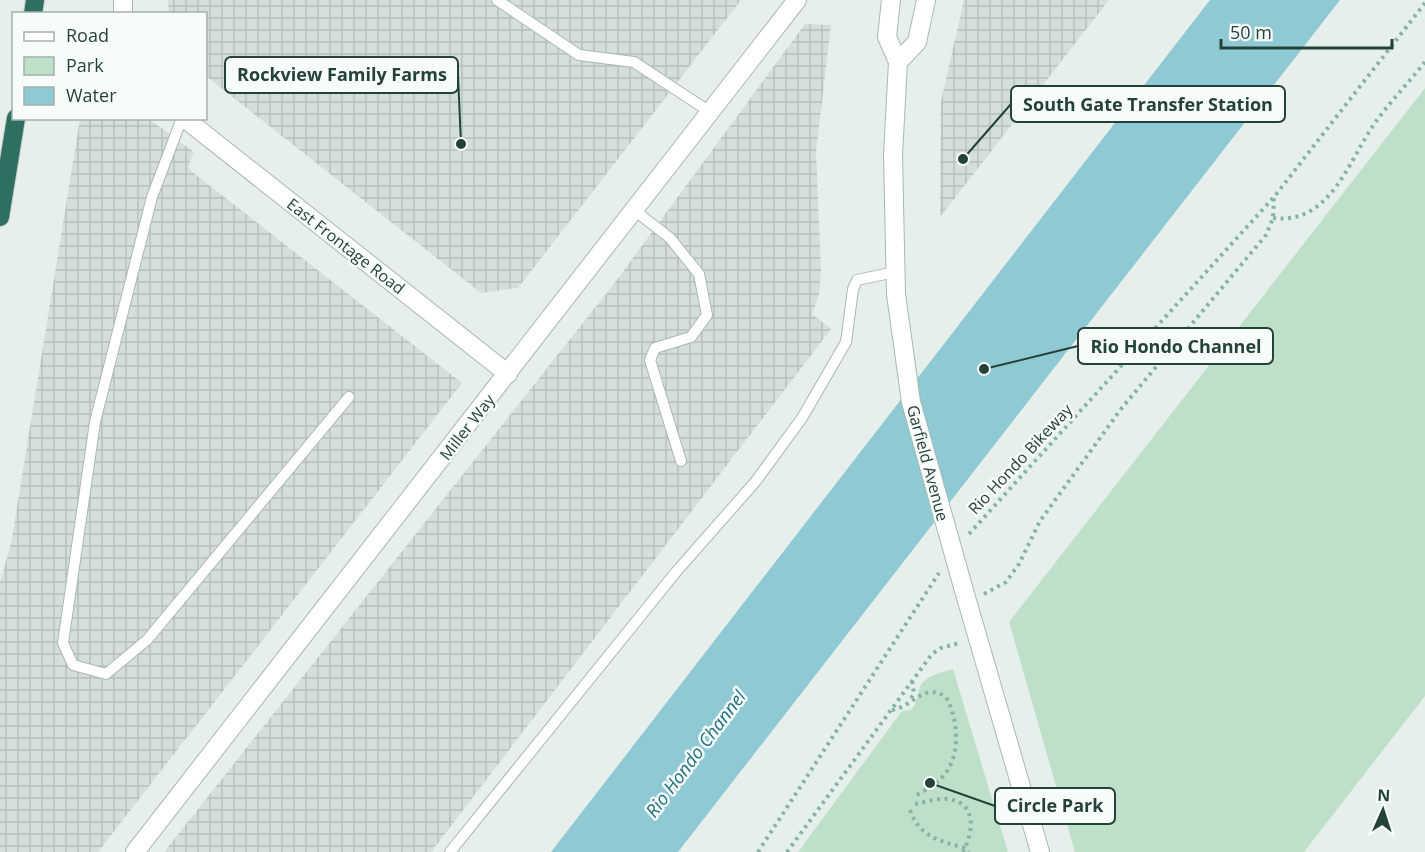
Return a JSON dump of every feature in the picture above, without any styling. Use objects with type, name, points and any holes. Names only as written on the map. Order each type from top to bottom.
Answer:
[{"type":"highway","points":[[0,217],[16,120]]},
{"type":"street","name":"Miller Way","points":[[135,852],[797,0]]},
{"type":"street","name":"Garfield Avenue","points":[[891,0],[887,37],[898,62],[893,155],[896,294],[900,339],[910,402],[1040,852]]},
{"type":"street","points":[[898,62],[917,42],[926,0]]},
{"type":"street","name":"East Frontage Road","points":[[186,120],[508,374]]},
{"type":"lane","points":[[497,0],[579,54],[634,62],[710,112]]},
{"type":"lane","points":[[182,120],[147,213],[95,422],[63,643],[73,665],[106,674],[147,640],[349,397]]},
{"type":"lane","points":[[634,210],[670,238],[699,274],[707,315],[691,337],[655,348],[650,360],[681,461]]},
{"type":"lane","points":[[450,852],[676,572],[756,481],[802,418],[846,342],[853,289],[857,280],[895,272]]},
{"type":"path","name":"Rio Hondo Bikeway","points":[[964,540],[1274,197],[1425,3]]},
{"type":"path","points":[[1273,218],[1300,217],[1328,198],[1377,121],[1425,63]]},
{"type":"path","points":[[965,595],[1005,582],[1019,564],[1040,521],[1121,409],[1266,235],[1273,218],[1274,197]]},
{"type":"path","points":[[758,852],[943,568]]},
{"type":"path","points":[[787,852],[932,654],[941,648],[978,639]]},
{"type":"path","points":[[909,702],[914,694],[912,681]]},
{"type":"path","points":[[891,710],[901,708],[921,693],[939,693],[946,697],[952,707],[955,724],[953,759],[946,773],[935,784],[915,796]]},
{"type":"path","points":[[910,810],[914,820],[930,837],[966,851],[973,827],[968,811],[962,805],[946,799],[915,804]]},
{"type":"shaded area","points":[[168,0],[741,0],[518,288],[481,293],[207,77],[207,12],[169,12]]},
{"type":"shaded area","points":[[964,0],[1109,0],[940,217],[941,101]]},
{"type":"shaded area","points":[[805,24],[831,25],[816,152],[821,270],[819,295],[812,314],[831,329],[431,852],[164,852],[613,285]]},
{"type":"shaded area","points":[[80,120],[150,120],[194,152],[188,166],[191,171],[462,383],[98,852],[0,852],[0,582],[11,544]]},
{"type":"green space","points":[[1425,88],[1425,696],[1304,852],[1075,852],[1009,622]]},
{"type":"green space","points":[[953,669],[1008,852],[798,852],[902,711],[911,710],[923,683],[934,675]]},
{"type":"water","points":[[1210,0],[1340,0],[678,852],[551,852]]},
{"type":"place","name":"Rockview Family Farms","points":[[461,144]]},
{"type":"place","name":"South Gate Transfer Station","points":[[963,159]]},
{"type":"place","name":"Rio Hondo Channel","points":[[984,369]]},
{"type":"place","name":"Circle Park","points":[[930,783]]}]
